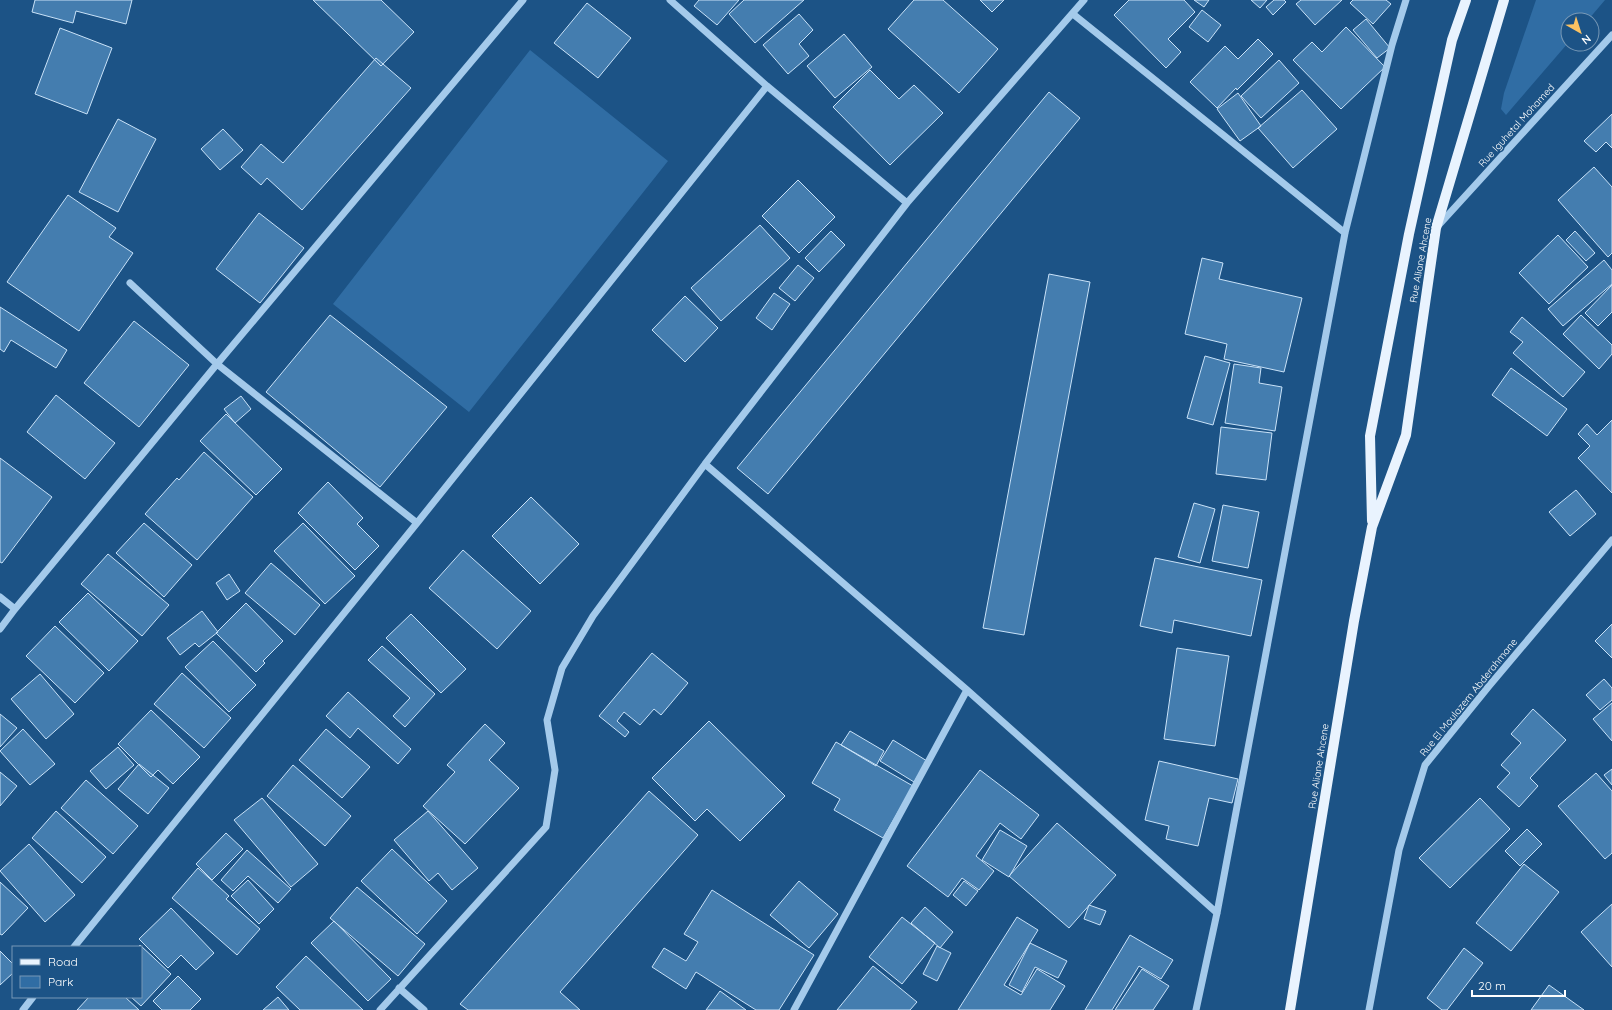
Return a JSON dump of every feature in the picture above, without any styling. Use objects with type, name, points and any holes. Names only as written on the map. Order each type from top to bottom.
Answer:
[{"type":"main road","name":"Rue Aliane Ahcene","points":[[1372,527],[1370,436],[1409,234],[1452,40],[1466,0]]},
{"type":"main road","name":"Rue Aliane Ahcene","points":[[1290,1010],[1354,621],[1372,527],[1406,434],[1436,228],[1504,0]]},
{"type":"street","points":[[0,629],[217,364],[523,0]]},
{"type":"street","points":[[670,0],[767,86],[907,203]]},
{"type":"street","points":[[380,1010],[546,827],[555,770],[547,720],[562,668],[593,616],[704,464],[907,203],[1084,0]]},
{"type":"street","points":[[1196,1010],[1217,913],[1345,233],[1392,45],[1406,0]]},
{"type":"street","points":[[1072,14],[1345,233]]},
{"type":"street","name":"Rue Iguhetal Mohamed","points":[[1436,228],[1612,35]]},
{"type":"street","points":[[75,946],[417,524],[767,86]]},
{"type":"street","points":[[130,283],[217,364],[417,524]]},
{"type":"street","points":[[704,464],[967,690],[1217,913]]},
{"type":"street","name":"Rue El Moulazem Abderahmane","points":[[1369,1010],[1399,850],[1425,765],[1489,686],[1612,540]]},
{"type":"street","points":[[0,597],[15,609]]},
{"type":"street","points":[[794,1010],[967,690]]},
{"type":"street","points":[[399,988],[424,1010]]},
{"type":"street","points":[[23,1010],[33,998]]},
{"type":"green space","points":[[1536,0],[1605,0],[1595,12],[1560,12],[1560,52],[1506,115],[1501,109],[1504,93]]},
{"type":"green space","points":[[530,50],[668,161],[469,412],[333,304]]},
{"type":"building","points":[[35,0],[132,0],[126,24],[76,11],[73,23],[32,12]]},
{"type":"building","points":[[313,0],[381,0],[414,32],[381,66]]},
{"type":"building","points":[[699,0],[739,0],[717,25],[694,6]]},
{"type":"building","points":[[744,0],[804,0],[755,43],[729,14]]},
{"type":"building","points":[[914,0],[943,0],[998,49],[959,93],[888,29]]},
{"type":"building","points":[[980,0],[1004,0],[992,12]]},
{"type":"building","points":[[1129,0],[1184,0],[1195,12],[1168,39],[1181,52],[1166,68],[1114,15]]},
{"type":"building","points":[[1194,0],[1209,0],[1204,7]]},
{"type":"building","points":[[1251,0],[1267,0],[1260,8]]},
{"type":"building","points":[[1274,0],[1284,0],[1286,2],[1273,15],[1266,7]]},
{"type":"building","points":[[1301,0],[1342,0],[1315,25],[1296,4]]},
{"type":"building","points":[[1353,0],[1386,0],[1391,4],[1373,24],[1350,3]]},
{"type":"building","points":[[587,3],[631,38],[598,78],[554,43]]},
{"type":"building","points":[[1202,10],[1221,25],[1208,42],[1189,27]]},
{"type":"building","points":[[799,14],[813,30],[799,44],[809,56],[788,74],[763,45]]},
{"type":"building","points":[[1366,19],[1390,48],[1377,58],[1353,30]]},
{"type":"building","points":[[1346,27],[1385,67],[1341,109],[1293,60],[1312,42],[1322,52]]},
{"type":"building","points":[[60,28],[112,48],[87,114],[35,94]]},
{"type":"building","points":[[844,34],[872,67],[835,98],[807,66]]},
{"type":"building","points":[[1258,39],[1273,54],[1237,90],[1236,88],[1217,108],[1190,82],[1225,46],[1238,59]]},
{"type":"building","points":[[376,58],[411,88],[302,210],[267,178],[261,185],[241,167],[261,144],[283,163]]},
{"type":"building","points":[[1279,60],[1299,83],[1261,118],[1241,96]]},
{"type":"building","points":[[870,70],[899,99],[914,85],[943,113],[890,165],[833,107]]},
{"type":"building","points":[[1302,90],[1337,129],[1293,168],[1258,128]]},
{"type":"building","points":[[1049,92],[1080,118],[768,494],[737,468]]},
{"type":"building","points":[[1238,93],[1261,126],[1240,141],[1217,109]]},
{"type":"building","points":[[1612,114],[1612,148],[1606,142],[1596,152],[1584,141]]},
{"type":"building","points":[[118,119],[156,139],[118,212],[79,192]]},
{"type":"building","points":[[223,129],[243,150],[220,170],[201,149]]},
{"type":"building","points":[[1594,167],[1612,187],[1612,253],[1608,257],[1558,200]]},
{"type":"building","points":[[798,180],[835,217],[799,253],[762,216]]},
{"type":"building","points":[[68,195],[116,228],[109,237],[133,253],[79,331],[7,282]]},
{"type":"building","points":[[259,213],[304,248],[260,303],[216,269]]},
{"type":"building","points":[[760,225],[790,258],[721,321],[691,288]]},
{"type":"building","points":[[831,231],[845,245],[819,272],[805,258]]},
{"type":"building","points":[[1575,231],[1595,253],[1586,261],[1566,240]]},
{"type":"building","points":[[1558,235],[1588,267],[1549,304],[1519,273]]},
{"type":"building","points":[[1202,258],[1223,263],[1219,279],[1302,298],[1284,372],[1224,359],[1227,344],[1185,334]]},
{"type":"building","points":[[1604,260],[1612,270],[1612,284],[1563,326],[1548,309]]},
{"type":"building","points":[[798,265],[814,278],[795,301],[779,288]]},
{"type":"building","points":[[1049,274],[1090,282],[1024,635],[983,628]]},
{"type":"building","points":[[1612,285],[1612,312],[1598,326],[1585,313]]},
{"type":"building","points":[[774,293],[790,304],[772,330],[756,318]]},
{"type":"building","points":[[685,296],[718,328],[685,362],[652,330]]},
{"type":"building","points":[[0,307],[67,350],[56,368],[11,340],[4,352],[0,349]]},
{"type":"building","points":[[330,315],[447,407],[380,487],[266,392]]},
{"type":"building","points":[[1581,315],[1612,345],[1612,354],[1599,369],[1563,334]]},
{"type":"building","points":[[1522,317],[1585,372],[1563,397],[1513,353],[1523,342],[1510,332]]},
{"type":"building","points":[[134,321],[189,365],[139,427],[84,383]]},
{"type":"building","points":[[1205,356],[1230,363],[1213,425],[1187,418]]},
{"type":"building","points":[[1234,364],[1261,368],[1259,383],[1282,387],[1275,431],[1225,423]]},
{"type":"building","points":[[1511,368],[1567,409],[1547,436],[1492,395]]},
{"type":"building","points":[[56,395],[115,443],[85,479],[27,432]]},
{"type":"building","points":[[241,396],[251,409],[235,423],[224,409]]},
{"type":"building","points":[[226,414],[282,469],[256,495],[200,441]]},
{"type":"building","points":[[1612,420],[1612,493],[1578,458],[1590,446],[1578,434],[1587,424],[1597,435]]},
{"type":"building","points":[[1221,427],[1272,433],[1266,480],[1216,474]]},
{"type":"building","points":[[204,452],[253,497],[197,560],[145,514],[177,478],[179,480]]},
{"type":"building","points":[[0,458],[52,497],[2,563],[0,562]]},
{"type":"building","points":[[328,482],[363,518],[357,524],[379,546],[355,570],[298,513]]},
{"type":"building","points":[[1576,490],[1596,514],[1570,536],[1549,512]]},
{"type":"building","points":[[531,497],[579,544],[540,584],[492,536]]},
{"type":"building","points":[[1194,503],[1215,509],[1200,563],[1178,557]]},
{"type":"building","points":[[1223,505],[1259,512],[1248,568],[1212,561]]},
{"type":"building","points":[[144,523],[192,565],[164,597],[116,553]]},
{"type":"building","points":[[303,523],[355,576],[325,604],[274,551]]},
{"type":"building","points":[[463,550],[531,611],[497,649],[429,588]]},
{"type":"building","points":[[108,554],[169,605],[142,636],[81,584]]},
{"type":"building","points":[[1155,558],[1262,580],[1251,636],[1174,620],[1172,633],[1140,626]]},
{"type":"building","points":[[271,563],[320,605],[295,635],[245,593]]},
{"type":"building","points":[[229,574],[240,591],[227,600],[216,583]]},
{"type":"building","points":[[88,593],[138,641],[109,671],[59,622]]},
{"type":"building","points":[[246,603],[283,641],[263,661],[265,663],[256,672],[216,633]]},
{"type":"building","points":[[202,611],[218,632],[199,647],[195,643],[180,655],[167,638]]},
{"type":"building","points":[[411,614],[466,669],[441,693],[386,638]]},
{"type":"building","points":[[1612,624],[1612,658],[1595,641]]},
{"type":"building","points":[[55,626],[104,673],[75,703],[26,656]]},
{"type":"building","points":[[213,641],[256,685],[229,712],[185,667]]},
{"type":"building","points":[[382,646],[435,694],[405,727],[393,716],[410,698],[368,660]]},
{"type":"building","points":[[1177,648],[1229,656],[1215,746],[1164,739]]},
{"type":"building","points":[[652,653],[688,683],[661,715],[654,709],[640,725],[624,712],[617,721],[629,732],[625,737],[599,716]]},
{"type":"building","points":[[182,673],[231,718],[204,748],[154,704]]},
{"type":"building","points":[[40,674],[74,714],[46,739],[11,699]]},
{"type":"building","points":[[1604,679],[1612,688],[1612,700],[1600,710],[1586,695]]},
{"type":"building","points":[[348,692],[411,749],[398,764],[358,728],[350,738],[326,716]]},
{"type":"building","points":[[1612,703],[1612,741],[1593,719]]},
{"type":"building","points":[[1533,709],[1566,740],[1530,778],[1538,786],[1519,807],[1497,787],[1510,773],[1501,765],[1521,743],[1511,734]]},
{"type":"building","points":[[151,710],[200,757],[173,784],[158,770],[151,777],[118,744]]},
{"type":"building","points":[[0,714],[17,728],[0,747]]},
{"type":"building","points":[[709,721],[785,796],[740,841],[707,809],[695,821],[652,778]]},
{"type":"building","points":[[485,724],[505,743],[489,760],[519,788],[465,844],[423,806],[455,772],[447,765]]},
{"type":"building","points":[[23,729],[55,764],[30,785],[0,751]]},
{"type":"building","points":[[326,729],[370,767],[342,798],[299,760]]},
{"type":"building","points":[[850,731],[884,751],[876,766],[841,745]]},
{"type":"building","points":[[893,740],[927,761],[914,782],[880,761]]},
{"type":"building","points":[[836,742],[913,786],[883,838],[834,810],[840,799],[812,783]]},
{"type":"building","points":[[118,747],[134,765],[106,789],[90,771]]},
{"type":"building","points":[[1159,761],[1238,779],[1232,803],[1209,798],[1198,846],[1166,839],[1169,826],[1145,820]]},
{"type":"building","points":[[139,764],[169,788],[148,814],[118,789]]},
{"type":"building","points":[[293,765],[351,816],[325,846],[267,796]]},
{"type":"building","points":[[1612,769],[1612,785],[1604,775]]},
{"type":"building","points":[[980,770],[1039,815],[1021,839],[1000,823],[976,856],[994,871],[979,890],[962,878],[948,897],[907,866]]},
{"type":"building","points":[[0,772],[17,786],[0,806]]},
{"type":"building","points":[[1596,773],[1612,791],[1612,853],[1605,859],[1558,806]]},
{"type":"building","points":[[86,780],[138,826],[113,854],[61,808]]},
{"type":"building","points":[[649,791],[698,835],[560,992],[580,1010],[468,1010],[460,1004]]},
{"type":"building","points":[[262,798],[318,864],[291,887],[234,820]]},
{"type":"building","points":[[1480,798],[1510,829],[1450,888],[1419,858]]},
{"type":"building","points":[[56,811],[106,857],[82,883],[32,838]]},
{"type":"building","points":[[428,811],[478,868],[452,890],[438,873],[429,881],[394,840]]},
{"type":"building","points":[[1057,823],[1116,875],[1069,928],[1009,876]]},
{"type":"building","points":[[1527,829],[1542,844],[1520,866],[1505,851]]},
{"type":"building","points":[[1000,830],[1027,846],[1009,877],[982,860]]},
{"type":"building","points":[[226,833],[243,849],[212,880],[196,864]]},
{"type":"building","points":[[29,844],[75,895],[45,922],[0,871]]},
{"type":"building","points":[[392,849],[447,901],[417,934],[361,881]]},
{"type":"building","points":[[247,850],[291,889],[278,903],[248,876],[233,891],[221,880]]},
{"type":"building","points":[[1524,864],[1559,892],[1511,951],[1476,923]]},
{"type":"building","points":[[198,868],[229,896],[226,899],[260,929],[237,955],[172,898]]},
{"type":"building","points":[[248,880],[274,909],[259,924],[231,896]]},
{"type":"building","points":[[799,881],[838,914],[809,948],[770,915]]},
{"type":"building","points":[[964,881],[978,891],[966,906],[953,895]]},
{"type":"building","points":[[0,882],[28,908],[2,935],[0,934]]},
{"type":"building","points":[[357,887],[425,944],[398,976],[330,918]]},
{"type":"building","points":[[712,890],[814,955],[779,1010],[756,1010],[696,972],[686,989],[652,967],[664,948],[686,961],[698,942],[684,934]]},
{"type":"building","points":[[1612,904],[1612,967],[1581,932]]},
{"type":"building","points":[[1089,905],[1106,911],[1100,925],[1084,919]]},
{"type":"building","points":[[925,907],[953,932],[940,948],[911,923]]},
{"type":"building","points":[[171,908],[214,953],[196,970],[181,955],[168,968],[139,939]]},
{"type":"building","points":[[902,917],[935,943],[902,984],[869,957]]},
{"type":"building","points":[[1017,917],[1038,930],[1004,985],[1021,995],[1037,969],[1065,986],[1050,1010],[958,1010]]},
{"type":"building","points":[[334,921],[391,979],[368,1001],[311,943]]},
{"type":"building","points":[[1130,935],[1173,960],[1161,979],[1139,966],[1112,1010],[1085,1010]]},
{"type":"building","points":[[1030,943],[1067,961],[1058,978],[1035,967],[1022,992],[1009,985]]},
{"type":"building","points":[[937,946],[951,953],[937,981],[923,974]]},
{"type":"building","points":[[142,947],[171,974],[141,1006],[132,998],[142,998]]},
{"type":"building","points":[[1464,948],[1483,963],[1447,1010],[1442,1010],[1427,998]]},
{"type":"building","points":[[0,951],[12,963],[12,974],[0,985]]},
{"type":"building","points":[[306,956],[363,1010],[300,1010],[276,987]]},
{"type":"building","points":[[873,966],[917,1002],[910,1010],[837,1010]]},
{"type":"building","points":[[1142,969],[1169,986],[1153,1010],[1115,1010]]},
{"type":"building","points":[[178,976],[201,999],[190,1010],[162,1010],[153,1001]]},
{"type":"building","points":[[1549,985],[1584,1010],[1531,1010]]},
{"type":"building","points":[[720,991],[746,1010],[706,1010]]},
{"type":"building","points":[[278,997],[289,1010],[263,1010]]},
{"type":"building","points":[[88,998],[126,998],[139,1010],[77,1010]]}]
